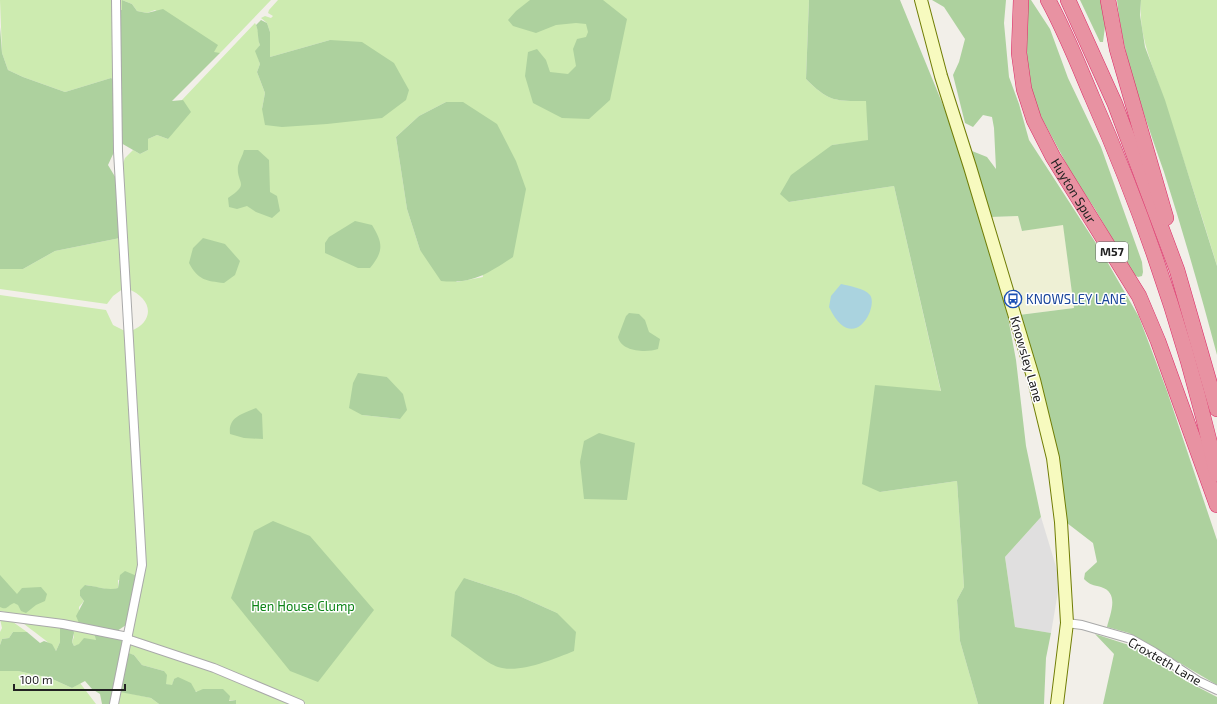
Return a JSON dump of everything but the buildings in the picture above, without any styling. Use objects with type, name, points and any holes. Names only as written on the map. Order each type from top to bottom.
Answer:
[{"type":"highway","name":"Huyton Spur","points":[[1021,0],[1019,52],[1024,89],[1034,120],[1053,157],[1138,296],[1158,341],[1217,506]]},
{"type":"highway","name":"M57","points":[[1048,0],[1103,122],[1130,188],[1188,364],[1217,474]]},
{"type":"highway","points":[[1068,0],[1115,104],[1176,270],[1217,409]]},
{"type":"highway","points":[[1108,0],[1117,49],[1165,210],[1176,270]]},
{"type":"main road","name":"Knowsley Lane","points":[[921,0],[941,76],[1034,380],[1053,458],[1061,522],[1067,623],[1058,704]]},
{"type":"street","points":[[114,704],[141,574],[142,553],[118,156],[116,0]]},
{"type":"street","points":[[0,616],[63,624],[128,638],[214,668],[300,704]]},
{"type":"street","name":"Croxteth Lane","points":[[1067,623],[1082,625],[1131,639],[1198,681],[1217,690]]},
{"type":"shaded area","points":[[1041,517],[1060,580],[1051,633],[1015,627],[1005,557]]},
{"type":"green space","points":[[0,0],[114,0],[115,79],[111,78],[65,92],[8,70],[2,53]]},
{"type":"green space","points":[[119,0],[122,0],[122,10],[119,10]]},
{"type":"green space","points":[[122,0],[271,0],[220,53],[213,53],[217,45],[155,10],[147,13],[137,11],[132,4]]},
{"type":"green space","points":[[122,0],[132,4],[137,11],[147,13],[163,9],[218,45],[214,52],[220,53],[172,101],[183,100],[191,112],[168,139],[157,135],[148,139],[148,150],[140,154],[121,143],[114,152],[108,165],[117,180],[120,238],[55,251],[23,269],[0,269],[0,27],[2,53],[8,70],[23,77],[65,92],[111,78],[119,82],[119,10],[122,10]]},
{"type":"green space","points":[[278,0],[809,0],[806,79],[814,87],[833,99],[867,101],[868,141],[832,145],[789,202],[894,186],[941,392],[880,492],[957,481],[964,587],[957,600],[960,641],[978,704],[306,704],[264,686],[133,637],[132,635],[145,565],[131,331],[139,327],[144,321],[148,310],[142,298],[128,289],[122,166],[125,158],[133,150],[140,154],[148,150],[148,139],[157,135],[168,139],[183,100],[181,101],[255,23],[260,45],[256,51],[260,64],[257,72],[265,93],[262,109],[330,40],[270,57],[270,32],[267,23],[261,18],[265,16],[271,18],[273,16],[268,13]],"holes":[[[446,102],[483,277],[457,282],[420,250],[407,209],[396,137],[419,116]],[[387,377],[390,382],[400,419],[362,415]],[[464,578],[517,595],[557,613]]]},
{"type":"green space","points":[[530,0],[603,0],[627,19],[610,100],[589,119],[562,118],[533,103],[525,76],[528,52],[537,49],[546,60],[550,72],[568,74],[576,66],[573,49],[577,39],[586,37],[588,32],[586,24],[576,23],[556,25],[536,33],[513,26],[508,20],[516,11]]},
{"type":"green space","points":[[809,0],[900,0],[952,127],[1007,312],[1016,360],[1026,446],[1041,517],[1005,557],[1015,627],[1051,633],[1046,658],[1044,704],[978,704],[960,641],[957,600],[964,587],[957,481],[880,492],[862,484],[875,385],[941,391],[894,186],[789,202],[780,194],[791,175],[832,145],[868,140],[866,101],[833,99],[814,87],[806,79]]},
{"type":"green space","points":[[932,0],[1006,0],[1004,23],[1009,77],[1019,104],[1029,140],[1101,251],[1139,317],[1167,391],[1217,540],[1217,685],[1129,633],[1107,627],[1112,604],[1110,594],[1107,590],[1090,584],[1084,579],[1085,573],[1097,562],[1093,543],[1067,523],[1062,481],[1019,315],[1074,308],[1063,225],[1022,231],[1018,216],[990,217],[972,151],[987,157],[996,169],[992,117],[983,115],[973,127],[965,123],[953,75],[959,62],[965,39],[944,7]]},
{"type":"green space","points":[[1027,0],[1031,0],[1050,29],[1068,78],[1101,147],[1142,262],[1142,276],[1138,277],[1133,274],[1095,209],[1073,176],[1038,111],[1025,66]]},
{"type":"green space","points":[[1080,0],[1103,0],[1105,27],[1103,42],[1100,42]]},
{"type":"green space","points":[[1117,0],[1141,0],[1140,15],[1145,47],[1165,100],[1217,266],[1217,355],[1178,217],[1129,66]]},
{"type":"green space","points":[[1141,0],[1217,0],[1217,266],[1162,92],[1148,54],[1142,28]]},
{"type":"green space","points":[[261,20],[267,23],[270,32],[270,57],[330,40],[362,42],[394,63],[409,90],[406,100],[382,118],[282,127],[265,125],[262,109],[265,93],[257,72],[260,64],[255,51],[260,45],[256,25]]},
{"type":"green space","points":[[446,102],[463,102],[497,124],[516,161],[526,189],[513,257],[487,273],[471,279],[452,282],[441,281],[420,250],[407,209],[396,137],[419,116]]},
{"type":"green space","points":[[244,150],[258,150],[269,160],[270,192],[277,196],[280,211],[272,218],[256,212],[247,206],[237,209],[229,207],[228,198],[241,186],[238,166]]},
{"type":"green space","points":[[1018,216],[1022,231],[1063,224],[1074,308],[1019,315],[990,217]]},
{"type":"green space","points":[[355,221],[372,225],[380,242],[380,252],[370,268],[358,268],[325,253],[325,243],[329,237]]},
{"type":"green space","points":[[120,238],[124,288],[113,296],[107,304],[0,289],[0,269],[23,269],[55,251]]},
{"type":"green space","points":[[203,238],[225,244],[240,261],[235,275],[224,283],[203,279],[192,269],[189,263],[193,248]]},
{"type":"green space","points":[[0,295],[106,310],[113,325],[125,331],[139,576],[118,580],[118,588],[111,590],[86,585],[80,590],[80,596],[84,601],[79,607],[79,623],[92,627],[0,611]]},
{"type":"green space","points":[[629,313],[639,314],[645,320],[649,332],[660,339],[658,349],[648,351],[635,350],[624,346],[620,342],[618,337],[626,316]]},
{"type":"green space","points":[[358,373],[387,377],[403,394],[407,410],[400,419],[362,415],[349,408],[353,383]]},
{"type":"green space","points":[[256,408],[262,414],[263,439],[244,438],[230,434],[231,424],[237,417]]},
{"type":"green space","points":[[599,433],[635,443],[627,500],[584,499],[580,462],[584,441]]},
{"type":"green space","name":"Hen House Clump","points":[[273,521],[310,536],[374,610],[318,682],[290,671],[231,598],[254,531]]},
{"type":"green space","points":[[125,571],[144,579],[138,608],[130,609],[126,625],[117,631],[124,637],[123,651],[134,655],[142,665],[164,671],[167,675],[166,684],[172,685],[174,679],[178,677],[191,683],[196,692],[203,689],[223,689],[230,696],[229,701],[236,700],[236,704],[159,704],[151,698],[115,691],[112,704],[102,704],[100,694],[92,689],[85,681],[72,688],[50,678],[18,671],[0,671],[0,645],[2,639],[9,638],[13,632],[27,632],[40,643],[44,641],[52,644],[56,651],[60,642],[60,627],[73,625],[74,633],[72,642],[74,646],[79,644],[84,638],[96,640],[92,626],[79,623],[76,616],[84,601],[80,596],[80,590],[85,585],[106,589],[118,588],[120,575]]},
{"type":"green space","points":[[0,575],[17,594],[22,588],[41,587],[47,594],[45,601],[36,605],[26,613],[21,611],[18,605],[14,603],[6,608],[0,607]]},
{"type":"green space","points":[[464,578],[517,595],[557,613],[576,632],[574,651],[536,665],[516,669],[498,667],[482,658],[451,636],[455,592]]},
{"type":"green space","points":[[0,619],[13,622],[27,632],[13,632],[9,638],[2,639],[0,645],[0,632],[2,628]]},
{"type":"green space","points":[[22,622],[60,627],[60,642],[56,651],[45,640]]},
{"type":"green space","points":[[74,628],[95,633],[96,640],[74,646],[72,642],[74,637]]},
{"type":"green space","points":[[1095,634],[1138,648],[1186,681],[1217,697],[1217,704],[1103,704],[1114,654]]},
{"type":"green space","points":[[133,644],[175,656],[296,704],[236,704],[236,700],[220,700],[211,698],[174,679],[172,686],[166,684],[164,671],[142,665],[134,655],[127,653],[129,645]]},
{"type":"green space","points":[[0,671],[18,671],[50,678],[72,688],[80,683],[96,704],[0,704]]},
{"type":"green space","points":[[119,691],[151,698],[159,704],[117,704]]},
{"type":"water","points":[[841,284],[860,289],[870,295],[872,301],[871,309],[867,317],[862,324],[855,328],[847,328],[838,321],[829,307],[831,296]]},
{"type":"place","name":"KNOWSLEY LANE","points":[[1013,299]]}]
